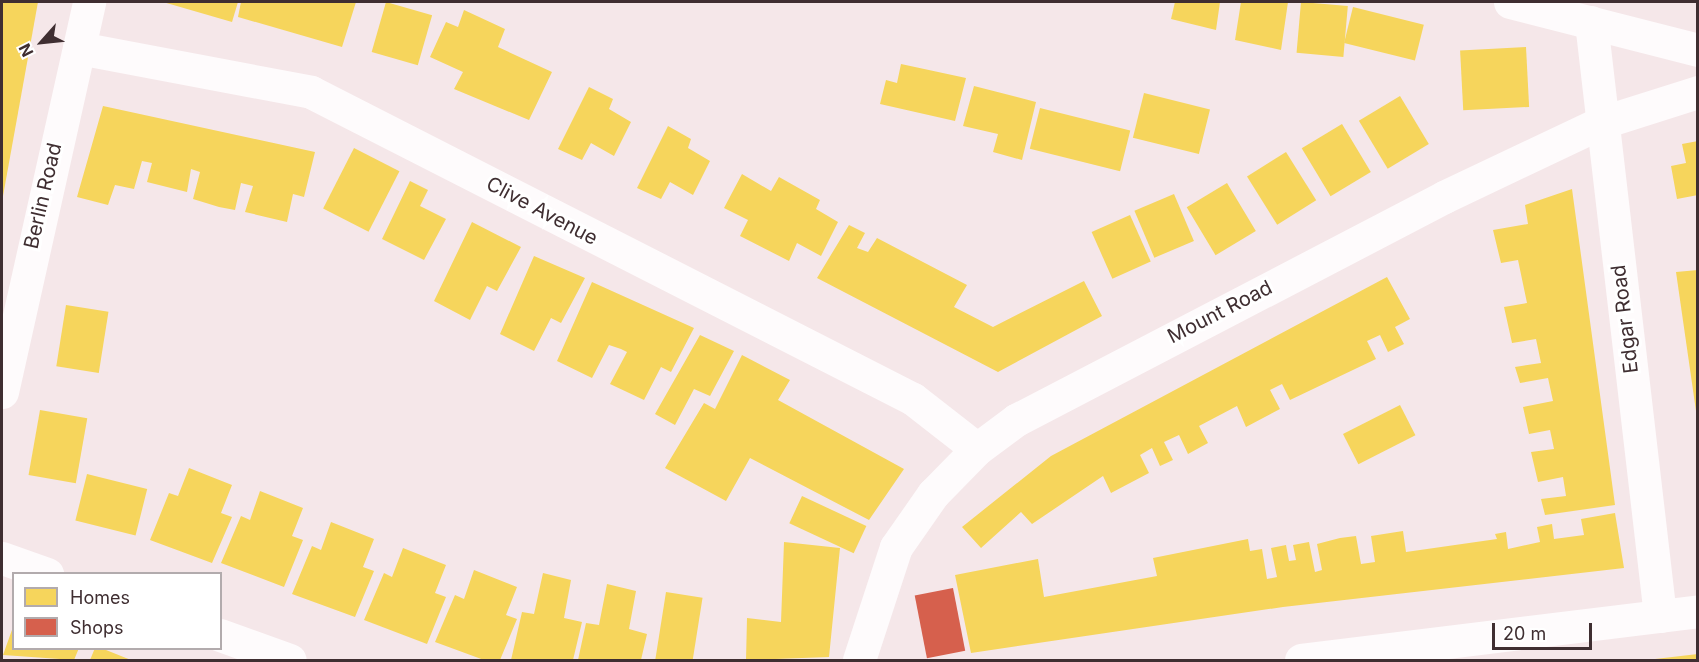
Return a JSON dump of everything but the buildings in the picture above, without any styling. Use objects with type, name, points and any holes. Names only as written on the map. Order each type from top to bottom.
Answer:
[{"type":"street","name":"Berlin Road","points":[[2,392],[89,2]]},
{"type":"street","points":[[1510,2],[1698,50]]},
{"type":"street","name":"Edgar Road","points":[[1590,22],[1600,123],[1660,616]]},
{"type":"street","name":"Clive Avenue","points":[[79,48],[311,92],[913,399],[977,449]]},
{"type":"street","name":"Mount Road","points":[[860,660],[896,547],[933,494],[977,449],[1016,420],[1203,321],[1600,123],[1698,92]]},
{"type":"street","points":[[2,558],[44,572]]},
{"type":"street","points":[[1301,660],[1698,611]]},
{"type":"street","points":[[222,636],[290,660]]}]
